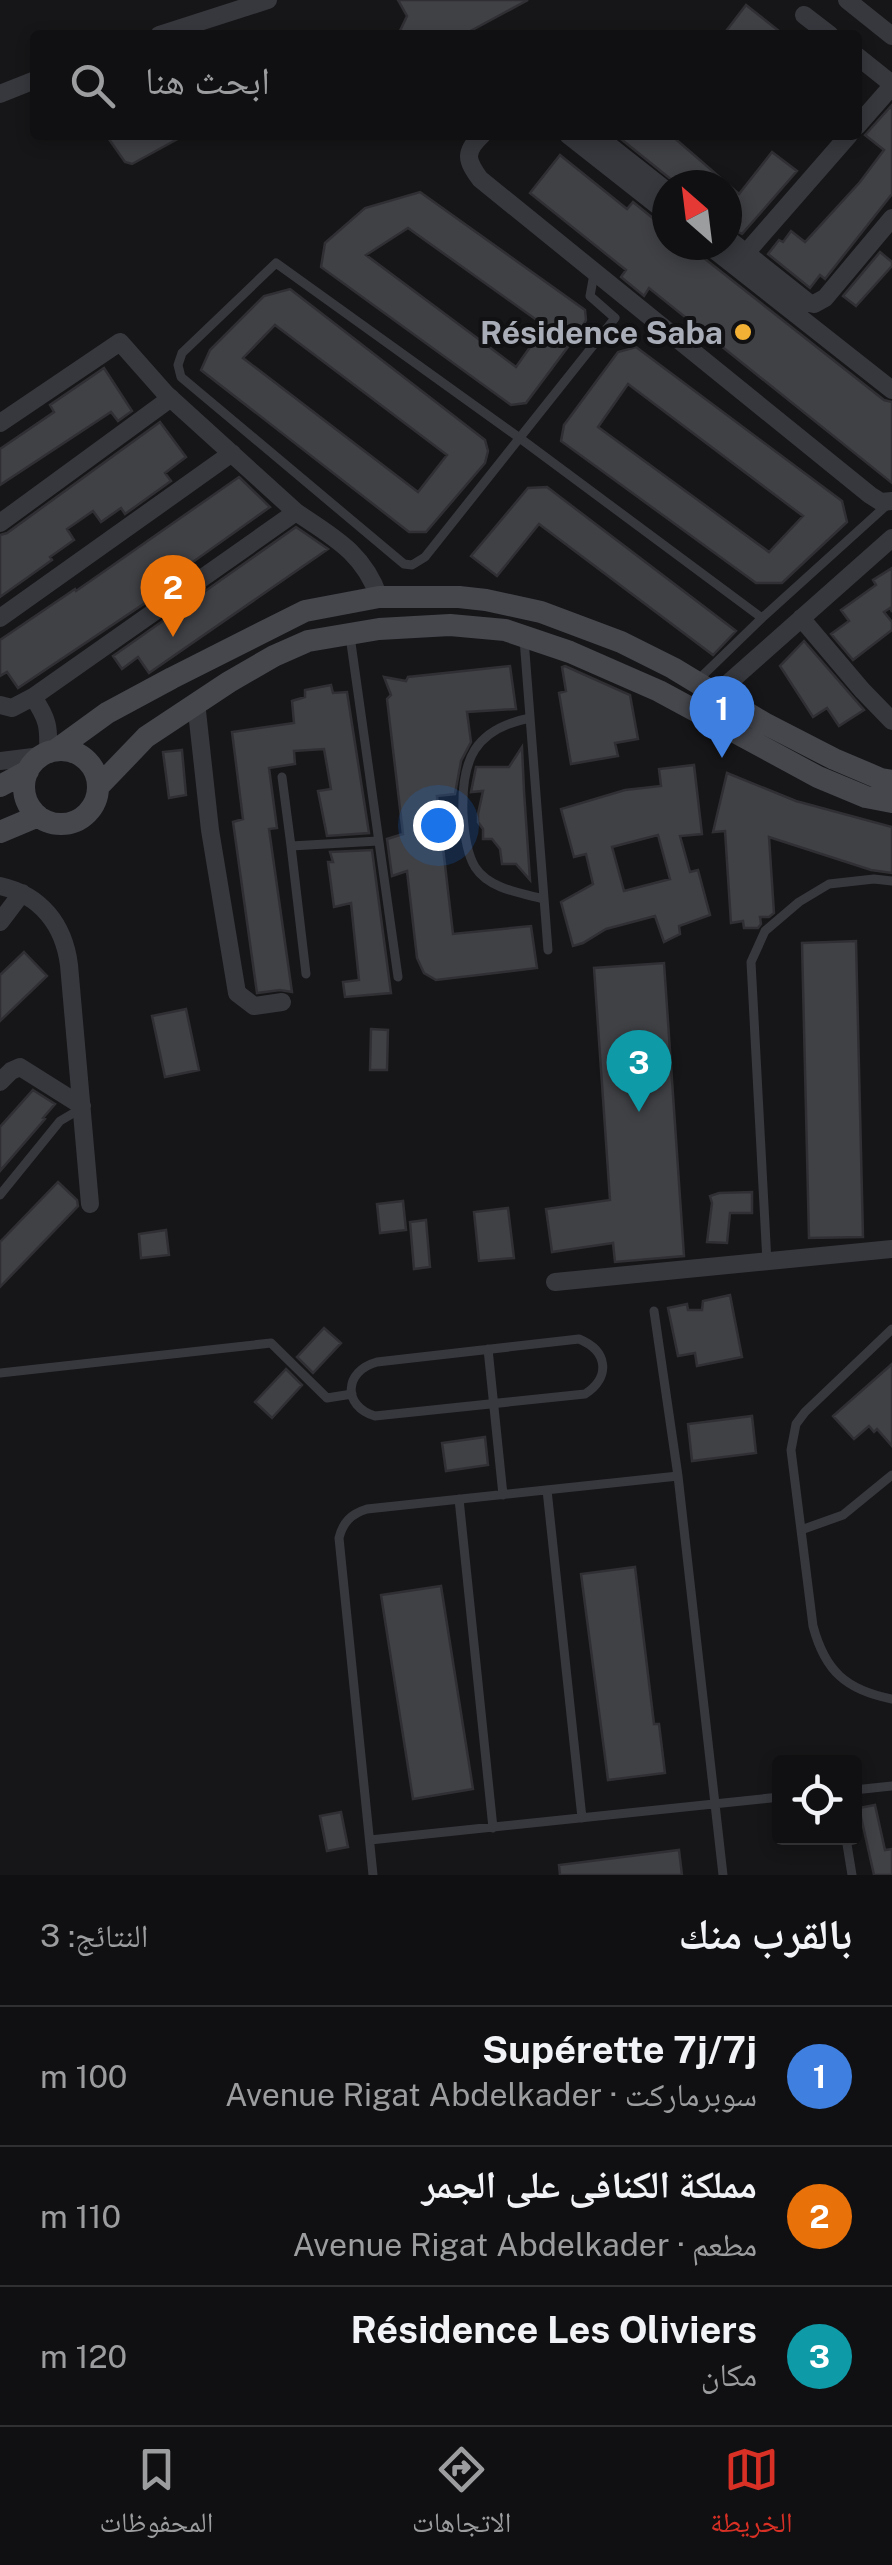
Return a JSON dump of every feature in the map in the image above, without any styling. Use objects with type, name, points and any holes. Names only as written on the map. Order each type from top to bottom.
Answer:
[{"type":"street","points":[[175,30],[268,0]]},
{"type":"street","points":[[847,0],[892,36]]},
{"type":"street","points":[[804,15],[824,30]]},
{"type":"street","points":[[862,60],[892,85],[862,120]]},
{"type":"street","points":[[0,94],[30,82]]},
{"type":"street","points":[[477,140],[468,158],[480,180],[870,495],[881,502],[891,502]]},
{"type":"street","points":[[574,140],[652,200]]},
{"type":"street","points":[[602,140],[652,179]]},
{"type":"street","points":[[746,253],[845,140]]},
{"type":"street","points":[[742,250],[814,304],[825,298],[892,218]]},
{"type":"street","points":[[727,260],[892,390]]},
{"type":"street","points":[[0,423],[120,342],[171,398],[296,512],[348,547],[361,561],[379,597]]},
{"type":"street","points":[[0,522],[171,398]]},
{"type":"street","points":[[0,618],[232,453]]},
{"type":"street","points":[[0,705],[12,708],[34,697],[296,512]]},
{"type":"street","points":[[706,688],[802,618],[892,538]]},
{"type":"street","points":[[0,786],[107,713],[278,624],[305,612],[379,597],[486,600],[541,612],[621,642],[834,760],[892,781]]},
{"type":"street","points":[[802,618],[892,721]]},
{"type":"street","points":[[34,697],[47,716],[43,757],[24,790],[31,809],[58,824],[78,820],[94,806],[99,786],[146,737],[196,702],[274,656],[308,641],[379,629],[450,626],[505,630],[570,652],[659,691],[818,777],[866,797],[892,802]]},
{"type":"street","points":[[196,702],[210,830],[237,992],[254,1006],[282,1002]]},
{"type":"street","points":[[0,761],[43,757],[65,750],[82,756],[94,769],[99,786]]},
{"type":"street","points":[[0,832],[38,816]]},
{"type":"street","points":[[0,886],[22,893],[43,908],[64,940],[90,1204]]},
{"type":"street","points":[[0,922],[22,893]]},
{"type":"street","points":[[0,1082],[20,1067],[82,1107]]},
{"type":"street","points":[[555,1282],[892,1249]]},
{"type":"lane","points":[[594,272],[590,296],[615,318],[521,439],[425,557],[412,565],[404,564],[181,377],[178,365],[182,353],[276,263],[521,439],[762,618]]},
{"type":"lane","points":[[706,688],[762,618],[891,502]]},
{"type":"lane","points":[[349,634],[398,977]]},
{"type":"lane","points":[[524,636],[548,950]]},
{"type":"lane","points":[[530,718],[487,734],[469,756],[462,789],[464,834],[475,868],[494,885],[544,899]]},
{"type":"lane","points":[[282,777],[306,974]]},
{"type":"lane","points":[[291,846],[378,841]]},
{"type":"lane","points":[[767,1262],[751,962],[765,931],[829,884],[892,881]]},
{"type":"lane","points":[[0,1195],[60,1121],[82,1107]]},
{"type":"lane","points":[[654,1312],[678,1476],[723,1875]]},
{"type":"lane","points":[[892,1329],[804,1412],[796,1424],[791,1450],[819,1648],[848,1684],[892,1699]]},
{"type":"lane","points":[[580,1339],[599,1352],[603,1364],[602,1377],[585,1394],[375,1416],[364,1413],[352,1394],[352,1382],[366,1364],[488,1349],[580,1339]]},
{"type":"lane","points":[[0,1373],[271,1343],[327,1398],[352,1394]]},
{"type":"lane","points":[[488,1349],[503,1495]]},
{"type":"lane","points":[[373,1875],[339,1538],[348,1518],[367,1509],[678,1476]]},
{"type":"lane","points":[[801,1530],[844,1515],[892,1476]]},
{"type":"lane","points":[[547,1490],[582,1818]]},
{"type":"lane","points":[[460,1499],[493,1828]]},
{"type":"lane","points":[[862,1789],[892,1786]]},
{"type":"lane","points":[[370,1840],[772,1799]]},
{"type":"lane","points":[[847,1845],[852,1875]]},
{"type":"building","points":[[398,0],[528,0],[472,30],[400,30],[407,16]]},
{"type":"building","points":[[746,5],[778,30],[727,30]]},
{"type":"building","points":[[892,105],[892,194],[825,279],[820,275],[810,288],[768,254],[791,231],[805,242],[860,182],[884,150],[865,135]]},
{"type":"building","points":[[110,140],[176,140],[132,164],[125,162]]},
{"type":"building","points":[[622,140],[677,140],[711,170],[659,170]]},
{"type":"building","points":[[772,152],[797,171],[742,234],[742,190]]},
{"type":"building","name":"Résidence Saba","points":[[560,155],[627,209],[633,202],[652,217],[652,260],[706,260],[884,400],[892,402],[892,483],[649,288],[644,296],[621,277],[626,270],[530,193]]},
{"type":"building","points":[[420,192],[585,310],[582,328],[526,403],[511,405],[321,267],[325,243],[365,208]],"holes":[[[408,228],[545,326],[516,367],[366,255]]]},
{"type":"building","points":[[880,252],[892,266],[856,306],[843,296]]},
{"type":"building","points":[[290,289],[485,440],[485,463],[426,532],[409,532],[201,370],[210,350],[264,296]],"holes":[[[275,325],[447,455],[418,492],[243,358]]]},
{"type":"building","points":[[636,347],[842,501],[847,522],[782,583],[756,583],[561,441],[564,425],[618,352]],"holes":[[[628,384],[803,516],[769,552],[598,427]]]},
{"type":"building","points":[[104,368],[132,411],[118,421],[111,412],[0,485],[0,449],[54,412],[50,405]]},
{"type":"building","points":[[160,422],[186,457],[165,473],[171,481],[125,514],[121,508],[101,522],[93,511],[67,529],[74,540],[0,597],[0,535]]},
{"type":"building","points":[[239,477],[270,507],[145,596],[148,601],[18,688],[7,672],[0,676],[0,640]]},
{"type":"building","points":[[547,487],[736,631],[713,655],[539,524],[497,576],[471,556],[528,488]]},
{"type":"building","points":[[296,527],[328,549],[149,673],[138,657],[122,669],[113,656]]},
{"type":"building","points":[[892,568],[892,612],[890,608],[884,612],[892,622],[892,630],[853,660],[831,634],[849,621],[841,610]]},
{"type":"building","points":[[804,641],[864,710],[839,726],[827,708],[813,717],[780,666]]},
{"type":"building","points":[[510,666],[516,709],[467,712],[471,742],[461,761],[455,794],[437,796],[453,934],[531,926],[537,968],[436,980],[424,973],[417,958],[407,871],[392,876],[387,839],[403,834],[387,699],[391,695],[384,677],[406,681],[408,677]]},
{"type":"building","points":[[562,667],[630,695],[638,739],[615,743],[618,756],[571,764],[559,693],[566,691]]},
{"type":"building","points":[[331,685],[333,693],[347,692],[369,833],[327,836],[318,791],[331,789],[324,749],[294,751],[295,764],[269,768],[277,828],[269,829],[292,992],[257,993],[233,822],[243,819],[232,732],[294,723],[292,701],[305,697],[305,690]]},
{"type":"building","points":[[522,747],[530,880],[516,864],[502,864],[500,849],[492,839],[483,839],[478,814],[483,791],[471,792],[476,767],[509,767]]},
{"type":"building","points":[[182,750],[186,795],[169,798],[163,752]]},
{"type":"building","points":[[694,765],[702,834],[680,836],[690,872],[698,870],[710,915],[679,926],[680,934],[664,942],[655,916],[606,929],[573,946],[561,902],[593,884],[586,854],[574,857],[561,809],[625,790],[661,786],[659,769]],"holes":[[[658,835],[670,879],[624,891],[612,847]]]},
{"type":"building","points":[[727,773],[796,801],[892,827],[892,873],[871,870],[769,837],[774,913],[760,917],[758,928],[744,928],[743,921],[731,923],[725,831],[713,832]]},
{"type":"building","points":[[372,850],[391,993],[345,997],[343,982],[359,980],[351,903],[334,907],[328,862],[333,862],[330,852]]},
{"type":"building","points":[[856,941],[863,1237],[809,1238],[802,943]]},
{"type":"building","points":[[24,952],[47,976],[0,1021],[0,975]]},
{"type":"building","points":[[664,963],[684,1256],[615,1262],[613,1243],[552,1252],[546,1209],[610,1200],[594,968]]},
{"type":"building","points":[[186,1009],[199,1070],[165,1077],[152,1016]]},
{"type":"building","points":[[371,1029],[388,1030],[387,1070],[370,1070]]},
{"type":"building","points":[[33,1090],[55,1104],[0,1171],[0,1127]]},
{"type":"building","points":[[58,1182],[77,1200],[78,1206],[0,1287],[0,1242]]},
{"type":"building","points":[[752,1192],[752,1213],[730,1213],[727,1243],[707,1242],[710,1196]]},
{"type":"building","points":[[403,1201],[406,1230],[380,1233],[377,1204]]},
{"type":"building","points":[[508,1208],[514,1258],[479,1261],[474,1212]]},
{"type":"building","points":[[426,1220],[430,1267],[414,1269],[410,1222]]},
{"type":"building","points":[[166,1230],[169,1255],[141,1258],[139,1234]]},
{"type":"building","points":[[730,1295],[742,1357],[697,1366],[695,1353],[678,1356],[668,1308],[687,1304],[688,1310],[702,1310],[703,1301]]},
{"type":"building","points":[[324,1328],[341,1343],[313,1373],[297,1357]]},
{"type":"building","points":[[892,1364],[892,1446],[869,1426],[854,1439],[833,1416]]},
{"type":"building","points":[[286,1369],[302,1385],[272,1418],[255,1402]]},
{"type":"building","points":[[752,1416],[756,1453],[692,1461],[688,1424]]},
{"type":"building","points":[[485,1437],[488,1465],[446,1471],[442,1443]]},
{"type":"building","points":[[635,1567],[654,1724],[659,1724],[665,1773],[608,1780],[581,1574]]},
{"type":"building","points":[[441,1586],[473,1789],[413,1799],[381,1595]]},
{"type":"building","points":[[875,1805],[885,1850],[892,1849],[892,1875],[874,1875],[862,1807]]},
{"type":"building","points":[[341,1812],[348,1847],[327,1851],[320,1816]]},
{"type":"building","points":[[679,1850],[682,1875],[560,1875],[559,1865]]},
{"type":"place","name":"Résidence Saba","points":[[743,332]]},
{"type":"place","name":"مملكة الكنافى على الجمر","points":[[173,637]]},
{"type":"place","name":"Supérette 7j/7j","points":[[722,758]]},
{"type":"place","name":"Résidence Les Oliviers","points":[[639,1112]]}]
